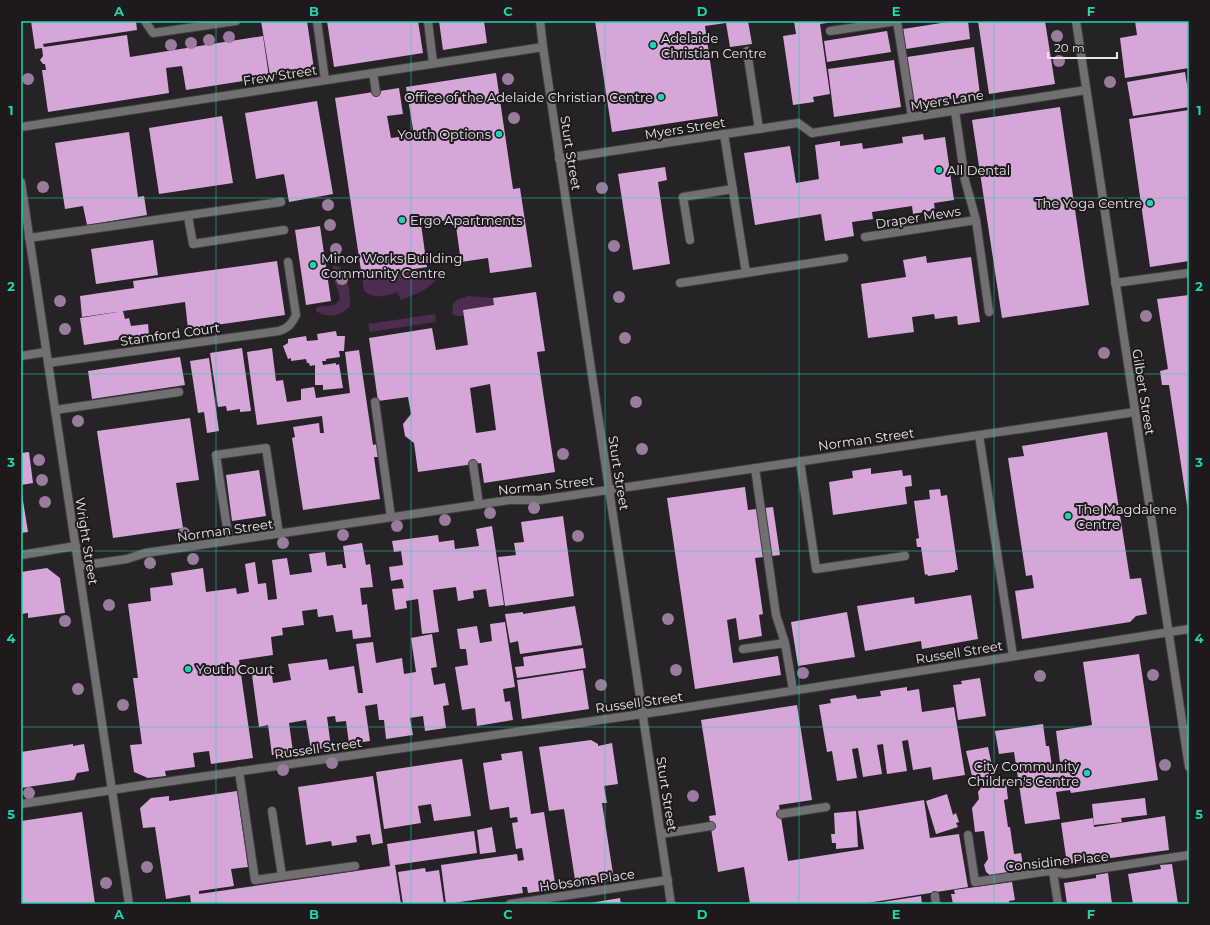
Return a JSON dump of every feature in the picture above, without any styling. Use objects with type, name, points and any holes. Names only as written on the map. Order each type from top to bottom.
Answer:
[{"type":"street","points":[[145,21],[153,33],[236,21]]},
{"type":"street","points":[[317,21],[325,80]]},
{"type":"street","points":[[428,21],[434,63]]},
{"type":"street","name":"Sturt Street","points":[[537,21],[543,47]]},
{"type":"street","name":"Sturt Street","points":[[540,21],[559,159],[671,904]]},
{"type":"street","points":[[830,31],[897,21],[912,117]]},
{"type":"street","name":"Gilbert Street","points":[[1076,21],[1189,767]]},
{"type":"street","name":"Frew Street","points":[[21,127],[543,47]]},
{"type":"street","points":[[747,51],[758,129]]},
{"type":"street","points":[[373,73],[376,92]]},
{"type":"street","name":"Myers Lane","points":[[812,133],[1086,90]]},
{"type":"street","name":"Draper Mews","points":[[955,110],[965,180],[976,220],[989,312]]},
{"type":"street","name":"Myers Street","points":[[559,159],[798,123],[812,133]]},
{"type":"street","points":[[724,134],[746,273]]},
{"type":"street","name":"Wright Street","points":[[21,182],[129,904]]},
{"type":"street","points":[[690,240],[683,197],[733,189]]},
{"type":"street","points":[[29,238],[281,202]]},
{"type":"street","points":[[188,216],[192,244],[284,230]]},
{"type":"street","name":"Draper Mews","points":[[864,237],[976,220]]},
{"type":"street","points":[[680,283],[844,258]]},
{"type":"street","name":"Stamford Court","points":[[48,363],[278,331],[287,328],[293,323],[296,315],[288,262]]},
{"type":"street","points":[[1115,283],[1189,273]]},
{"type":"street","points":[[21,356],[46,352]]},
{"type":"street","points":[[55,410],[179,392]]},
{"type":"street","points":[[375,402],[391,517]]},
{"type":"street","name":"Norman Street","points":[[78,566],[127,559],[145,553],[479,504],[510,500],[540,500],[1135,412]]},
{"type":"street","points":[[979,435],[1013,656]]},
{"type":"street","points":[[229,541],[216,455],[266,448],[279,534]]},
{"type":"street","points":[[800,461],[816,569],[905,556]]},
{"type":"street","points":[[473,464],[479,504]]},
{"type":"street","points":[[755,468],[776,615],[785,643],[793,690]]},
{"type":"street","points":[[21,555],[76,546]]},
{"type":"street","name":"Russell Street","points":[[21,804],[239,771],[642,714],[1189,629]]},
{"type":"street","points":[[743,649],[785,643]]},
{"type":"street","points":[[239,771],[255,880],[354,866]]},
{"type":"street","points":[[780,814],[826,807]]},
{"type":"street","points":[[272,810],[282,876]]},
{"type":"street","points":[[661,834],[711,826]]},
{"type":"street","name":"Considine Place","points":[[968,836],[975,882],[1049,871],[1065,874],[1189,855]]},
{"type":"street","points":[[1053,872],[1058,904]]},
{"type":"street","name":"Hobsons Place","points":[[510,904],[668,880]]},
{"type":"shaded area","points":[[334,265],[340,267],[347,280],[350,306],[338,314],[329,316],[316,311],[316,308],[336,304],[340,299],[332,270]]},
{"type":"shaded area","points":[[430,268],[437,270],[439,275],[436,280],[423,290],[401,300],[397,292],[388,295],[376,296],[368,294],[364,291],[362,278]]},
{"type":"shaded area","points":[[468,296],[493,298],[494,305],[463,310],[464,316],[456,316],[452,314],[453,304],[457,300]]},
{"type":"shaded area","points":[[435,314],[436,322],[370,332],[368,324]]},
{"type":"building","points":[[31,21],[136,21],[137,30],[43,44],[44,47],[127,35],[130,57],[263,36],[269,77],[186,90],[182,66],[166,68],[169,93],[48,112],[42,70],[46,70],[45,64],[43,64],[40,60],[43,56],[42,48],[35,49]]},
{"type":"building","points":[[261,21],[307,21],[314,69],[270,76]]},
{"type":"building","points":[[327,21],[418,21],[423,53],[334,67]]},
{"type":"building","points":[[439,21],[484,21],[487,43],[443,50]]},
{"type":"building","points":[[595,21],[748,21],[752,44],[730,47],[726,23],[705,26],[718,116],[612,132]]},
{"type":"building","points":[[794,21],[833,22],[820,24],[830,94],[813,97],[814,102],[793,105],[783,36],[796,34]]},
{"type":"building","points":[[954,21],[968,21],[970,39],[906,49],[903,29]]},
{"type":"building","points":[[978,21],[1045,21],[1055,84],[989,94]]},
{"type":"building","points":[[1135,21],[1189,21],[1189,68],[1125,78],[1120,38],[1137,35]]},
{"type":"building","points":[[887,31],[891,52],[827,62],[824,41]]},
{"type":"building","points":[[974,47],[980,95],[914,104],[907,57]]},
{"type":"building","points":[[894,60],[901,107],[834,117],[828,69]]},
{"type":"building","points":[[1185,72],[1189,107],[1133,116],[1127,82]]},
{"type":"building","points":[[496,73],[513,189],[520,188],[532,267],[490,273],[488,258],[461,262],[455,219],[421,224],[427,267],[362,277],[335,98],[399,88],[403,114],[387,116],[391,138],[414,135],[406,87]]},
{"type":"building","points":[[317,101],[333,194],[289,202],[284,174],[256,179],[245,113]]},
{"type":"building","points":[[1060,107],[1089,305],[1002,318],[972,120]]},
{"type":"building","points":[[1189,110],[1189,261],[1150,267],[1129,119]]},
{"type":"building","points":[[222,116],[233,183],[159,194],[149,128]]},
{"type":"building","points":[[129,132],[138,197],[144,196],[147,215],[87,225],[83,206],[65,209],[55,143]]},
{"type":"building","points":[[923,134],[924,140],[945,137],[954,200],[934,203],[935,210],[913,214],[912,206],[872,212],[873,219],[852,222],[854,236],[825,241],[821,214],[755,225],[744,153],[790,146],[796,183],[819,179],[815,145],[840,141],[840,146],[862,143],[863,149],[903,143],[902,137]]},
{"type":"building","points":[[665,167],[667,180],[658,182],[670,264],[633,270],[618,174]]},
{"type":"building","name":"Minor Works Building Community Centre","points":[[320,226],[331,301],[306,305],[295,230]]},
{"type":"building","points":[[153,240],[158,275],[96,284],[91,249]]},
{"type":"building","points":[[926,256],[927,263],[971,257],[980,322],[958,325],[957,316],[935,319],[934,314],[912,317],[914,332],[868,338],[861,284],[906,277],[903,260]]},
{"type":"building","points":[[277,261],[285,315],[188,329],[185,302],[82,317],[80,296],[134,288],[133,281]]},
{"type":"building","points":[[536,292],[545,351],[537,352],[555,472],[484,483],[481,463],[418,472],[414,443],[405,436],[403,424],[411,414],[408,397],[378,401],[369,338],[432,328],[436,350],[468,345],[463,310],[494,305],[493,298]],"holes":[[[490,384],[496,430],[476,433],[470,388]]]},
{"type":"building","points":[[1189,295],[1188,511],[1169,385],[1162,385],[1160,371],[1168,369],[1157,299]]},
{"type":"building","points":[[123,311],[125,319],[129,318],[131,326],[148,324],[149,335],[84,345],[80,318]]},
{"type":"building","points":[[336,331],[337,336],[345,336],[344,351],[339,351],[340,357],[322,361],[323,365],[339,364],[343,388],[323,390],[323,385],[315,385],[315,365],[310,366],[306,359],[291,361],[291,358],[288,359],[283,346],[288,343],[288,339],[306,336],[307,341],[318,340],[317,334]]},
{"type":"building","points":[[242,348],[251,411],[240,412],[240,409],[227,411],[226,406],[218,407],[210,353]]},
{"type":"building","points":[[272,348],[276,381],[283,380],[287,402],[301,400],[301,389],[314,387],[316,398],[350,393],[345,352],[359,350],[373,445],[377,444],[379,457],[374,457],[380,499],[303,510],[292,438],[295,437],[293,427],[319,423],[320,433],[324,433],[322,416],[257,425],[247,352]]},
{"type":"building","points":[[180,357],[185,385],[92,399],[88,371]]},
{"type":"building","points":[[209,358],[219,431],[207,433],[204,412],[198,413],[190,361]]},
{"type":"building","points":[[190,418],[199,480],[176,483],[183,528],[113,538],[97,431]]},
{"type":"building","name":"The Magdalene Centre","points":[[1107,432],[1130,579],[1141,578],[1147,614],[1136,616],[1130,622],[1022,639],[1015,591],[1034,588],[1032,575],[1026,576],[1008,458],[1024,456],[1022,446]]},
{"type":"building","points":[[29,452],[33,483],[21,485],[21,453]]},
{"type":"building","points":[[871,468],[871,474],[902,470],[903,476],[911,475],[912,486],[905,487],[907,504],[833,515],[829,482],[853,478],[852,471]]},
{"type":"building","points":[[259,470],[266,516],[232,521],[226,475]]},
{"type":"building","points":[[745,487],[748,510],[773,507],[780,555],[755,558],[763,614],[759,615],[762,636],[739,640],[736,618],[727,620],[733,663],[778,656],[781,675],[695,689],[667,498]]},
{"type":"building","points":[[21,488],[28,532],[21,533]]},
{"type":"building","points":[[940,489],[941,496],[947,495],[958,570],[955,570],[955,572],[928,576],[927,574],[925,575],[921,547],[917,547],[916,539],[919,538],[914,501],[930,499],[929,490]]},
{"type":"building","points":[[563,516],[574,596],[505,606],[498,557],[516,555],[514,543],[524,542],[521,522]]},
{"type":"building","points":[[492,526],[504,605],[489,607],[486,589],[473,591],[474,598],[458,601],[456,587],[433,590],[439,632],[422,634],[418,599],[406,601],[407,608],[395,610],[392,589],[404,588],[402,579],[391,581],[389,567],[403,565],[401,551],[394,552],[392,541],[438,535],[439,542],[454,540],[455,549],[479,546],[476,529]]},
{"type":"building","name":"Youth Court","points":[[362,543],[366,565],[370,564],[373,587],[360,588],[362,605],[367,604],[371,637],[353,639],[352,630],[336,632],[333,615],[318,617],[317,609],[302,611],[304,625],[282,628],[283,635],[271,637],[273,655],[239,660],[253,758],[211,764],[209,751],[193,753],[195,767],[165,771],[166,776],[148,778],[134,772],[130,745],[142,744],[133,678],[138,678],[128,604],[151,601],[150,588],[173,585],[171,573],[203,568],[206,592],[236,588],[237,594],[249,592],[245,564],[255,562],[258,584],[266,583],[268,600],[277,599],[272,560],[287,558],[290,575],[312,572],[309,554],[325,552],[327,566],[342,564],[343,568],[346,568],[343,546]]},
{"type":"building","points":[[47,568],[60,578],[65,613],[28,618],[28,613],[21,614],[21,572]]},
{"type":"building","points":[[971,595],[978,639],[922,649],[921,641],[865,651],[857,606],[914,597],[915,604]]},
{"type":"building","points":[[575,606],[582,645],[520,654],[518,641],[510,643],[505,614],[523,612],[523,614]]},
{"type":"building","points":[[847,612],[855,657],[798,666],[791,622]]},
{"type":"building","points":[[505,622],[515,687],[503,689],[505,702],[510,701],[513,720],[477,726],[475,708],[462,710],[455,667],[468,665],[466,649],[460,649],[457,629],[477,626],[480,643],[492,641],[490,624]]},
{"type":"building","points":[[432,634],[437,667],[431,668],[434,685],[445,683],[449,705],[443,706],[446,728],[425,731],[423,716],[410,718],[413,735],[386,739],[384,720],[379,720],[377,704],[365,706],[370,741],[349,744],[346,721],[336,722],[335,716],[327,717],[331,747],[311,750],[306,720],[289,723],[293,752],[272,755],[268,725],[259,727],[252,675],[264,674],[263,668],[271,667],[273,683],[291,680],[288,664],[327,659],[329,670],[354,666],[358,693],[363,693],[356,644],[373,642],[376,663],[402,658],[404,674],[416,672],[411,638]]},
{"type":"building","points":[[583,648],[586,668],[517,678],[515,667],[524,666],[523,657]]},
{"type":"building","points":[[1139,654],[1158,780],[1071,793],[1070,790],[1056,792],[1060,819],[1025,824],[1014,752],[999,754],[995,731],[1043,724],[1046,746],[1049,746],[1052,766],[1065,764],[1065,761],[1060,762],[1056,731],[1092,725],[1083,662]]},
{"type":"building","points":[[583,670],[589,709],[522,719],[517,680]]},
{"type":"building","points":[[980,678],[986,716],[958,720],[953,685],[962,684],[961,681]]},
{"type":"building","points":[[907,687],[907,691],[919,689],[922,712],[954,707],[965,775],[933,780],[931,767],[913,770],[908,740],[902,741],[907,771],[887,774],[883,744],[877,745],[882,774],[863,777],[858,748],[852,749],[857,778],[837,781],[832,751],[827,752],[819,705],[831,703],[830,699],[856,695],[857,699],[881,696],[880,691]]},
{"type":"building","points":[[797,705],[812,800],[779,805],[788,861],[864,849],[858,811],[924,800],[930,838],[959,834],[968,887],[861,904],[750,904],[744,867],[718,872],[709,816],[716,815],[701,720]]},
{"type":"building","points":[[591,740],[598,744],[598,746],[612,743],[618,784],[604,786],[607,803],[602,803],[614,880],[576,886],[564,809],[549,811],[539,747]]},
{"type":"building","points":[[73,744],[73,746],[84,744],[89,771],[77,773],[74,780],[21,788],[21,752]]},
{"type":"building","points":[[988,747],[994,775],[973,780],[966,751]]},
{"type":"building","points":[[522,751],[531,814],[544,812],[556,889],[528,893],[527,887],[522,887],[523,893],[446,904],[441,865],[517,854],[518,861],[524,860],[522,848],[516,849],[512,823],[518,822],[517,817],[510,818],[509,807],[490,810],[483,763],[502,760],[501,754]]},
{"type":"building","points":[[462,759],[471,816],[434,821],[431,804],[418,806],[421,823],[384,829],[376,772]]},
{"type":"building","points":[[373,776],[383,843],[372,845],[370,834],[356,836],[357,842],[332,846],[331,841],[306,845],[298,787]]},
{"type":"building","points":[[1006,782],[1008,799],[1004,800],[1008,827],[1010,827],[1014,854],[1021,853],[1024,871],[991,876],[986,872],[984,865],[988,859],[984,831],[975,832],[972,808],[979,799],[978,792],[983,785]]},
{"type":"building","points":[[237,791],[248,867],[231,869],[234,886],[199,891],[199,894],[390,866],[387,844],[474,831],[477,853],[395,865],[401,904],[187,904],[191,903],[190,895],[166,899],[155,827],[143,828],[140,808],[151,798],[169,796],[169,801]]},
{"type":"building","points":[[947,794],[953,815],[956,813],[959,822],[956,823],[958,827],[936,834],[926,801]]},
{"type":"building","points":[[1145,798],[1147,815],[1121,818],[1122,822],[1094,825],[1092,804]]},
{"type":"building","points":[[856,811],[858,847],[836,849],[836,843],[832,843],[831,834],[835,834],[834,813]]},
{"type":"building","points":[[82,812],[95,904],[21,904],[21,821]]},
{"type":"building","points":[[1165,816],[1169,850],[1067,864],[1061,823],[1093,818],[1094,827]]},
{"type":"building","points":[[492,827],[496,852],[480,854],[477,830]]},
{"type":"building","points":[[1172,864],[1178,904],[1133,904],[1128,874],[1161,869],[1160,865]]},
{"type":"building","points":[[425,868],[426,872],[439,870],[444,904],[403,904],[398,872]]},
{"type":"building","points":[[1108,873],[1112,904],[1067,904],[1064,883],[1096,878],[1096,875]]},
{"type":"building","points":[[1012,882],[1015,900],[1009,901],[1009,904],[953,904],[951,894],[955,894],[954,890]]},
{"type":"building","points":[[921,896],[922,904],[876,904],[876,903]]},
{"type":"building","points":[[620,898],[621,904],[590,904],[590,903]]},
{"type":"place","name":"Adelaide Christian Centre","points":[[653,45]]},
{"type":"place","name":"Office of the Adelaide Christian Centre","points":[[661,97]]},
{"type":"place","name":"Youth Options","points":[[499,134]]},
{"type":"place","name":"All Dental","points":[[939,170]]},
{"type":"place","name":"The Yoga Centre","points":[[1150,203]]},
{"type":"place","name":"Ergo Apartments","points":[[402,220]]},
{"type":"place","name":"Minor Works Building Community Centre","points":[[313,265]]},
{"type":"place","name":"The Magdalene Centre","points":[[1068,516]]},
{"type":"place","name":"Youth Court","points":[[188,669]]},
{"type":"place","name":"City Community Children's Centre","points":[[1087,773]]}]
